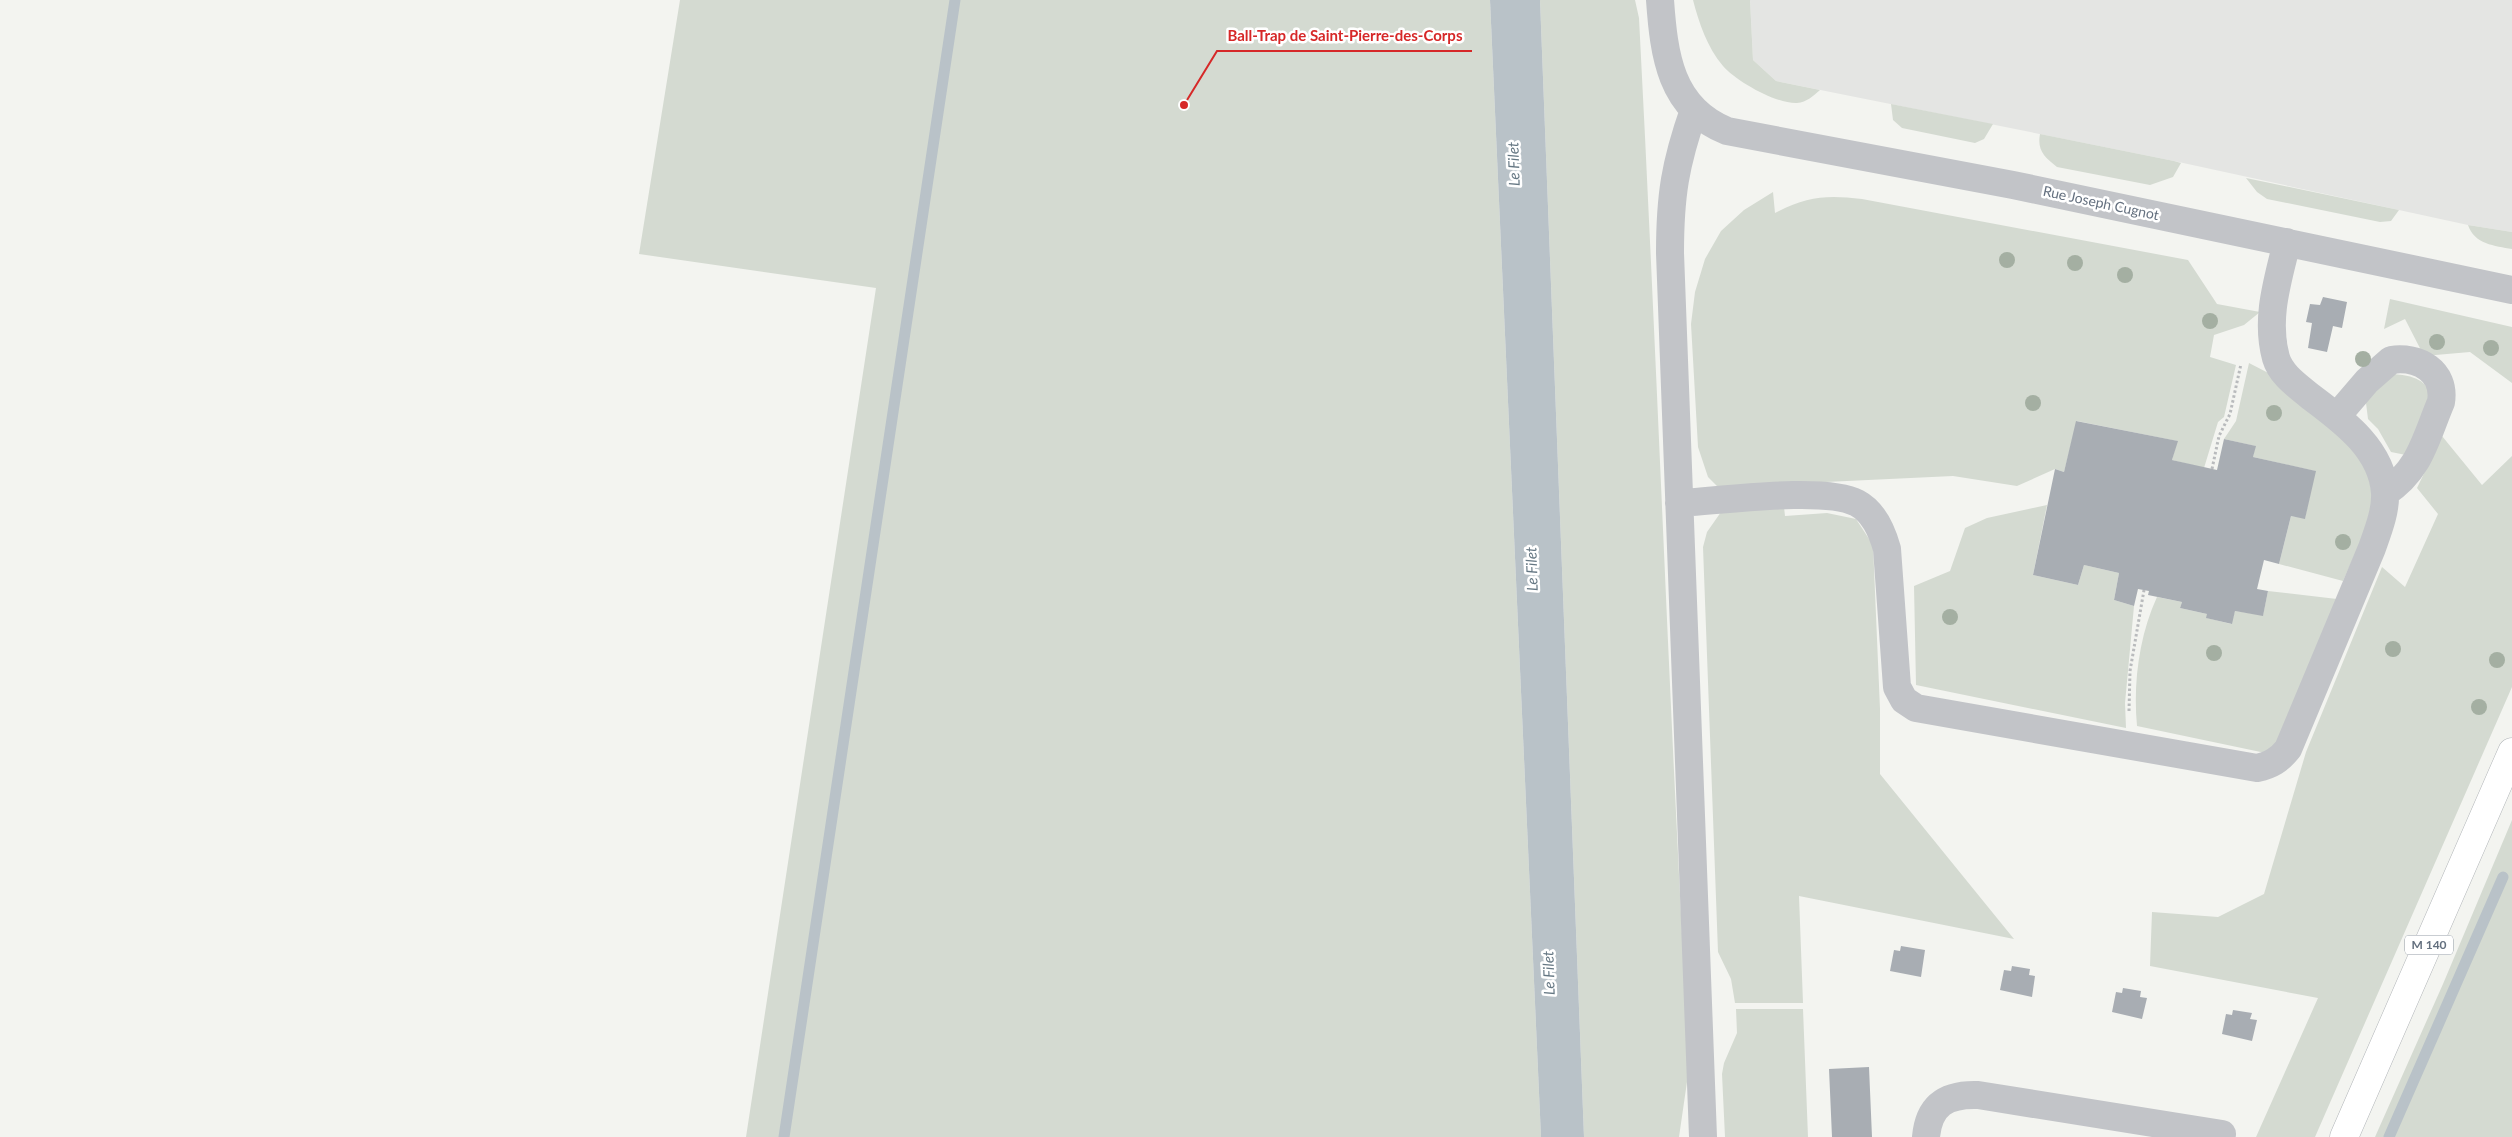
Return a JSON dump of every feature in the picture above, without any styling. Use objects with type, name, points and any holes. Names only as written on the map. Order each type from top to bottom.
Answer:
[{"type":"main road","name":"M 140","points":[[2344,1137],[2512,752]]},
{"type":"street","name":"Rue Joseph Cugnot","points":[[1660,0],[1663,38],[1672,75],[1678,89],[1694,110],[1709,123],[1727,131],[2013,185],[2512,290]]},
{"type":"street","points":[[1694,110],[1680,150],[1674,176],[1670,211],[1702,1137]]},
{"type":"street","points":[[1679,503],[1830,495],[1858,503],[1877,522],[1887,549],[1897,687],[1904,700],[1916,708],[2257,768],[2270,765],[2281,758],[2288,749],[2372,548],[2382,518],[2385,493],[2379,468],[2362,440],[2337,416],[2292,382],[2277,360],[2272,333],[2273,301],[2287,242]]},
{"type":"street","points":[[2337,416],[2367,381],[2391,360],[2415,360],[2430,369],[2440,382],[2441,402],[2415,465],[2400,484],[2385,493]]},
{"type":"street","points":[[1926,1137],[1930,1117],[1944,1100],[1959,1094],[1978,1095],[2222,1134]]},
{"type":"path","points":[[2212,469],[2219,436],[2230,414],[2242,361],[2251,344],[2257,339],[2272,333]]},
{"type":"path","points":[[2134,746],[2129,686],[2134,642],[2144,590]]},
{"type":"shaded area","points":[[680,0],[1490,0],[1541,1137],[746,1137],[876,288],[639,254]]},
{"type":"shaded area","points":[[1540,0],[1635,0],[1639,18],[1688,1047],[1688,1075],[1679,1137],[1584,1137]]},
{"type":"shaded area","points":[[1693,0],[1750,0],[1753,60],[1776,81],[1820,90],[1804,101],[1797,103],[1788,102],[1768,96],[1737,78],[1723,66],[1712,51],[1701,26]]},
{"type":"shaded area","points":[[1750,0],[2512,0],[2512,232],[2468,225],[2174,161],[1776,81],[1753,60]]},
{"type":"shaded area","points":[[1891,104],[1993,124],[1984,139],[1975,143],[1902,128],[1893,120]]},
{"type":"shaded area","points":[[2040,134],[2181,163],[2173,177],[2150,185],[2057,167],[2042,153],[2039,140]]},
{"type":"shaded area","points":[[2246,178],[2399,210],[2391,221],[2380,222],[2267,199],[2257,192]]},
{"type":"shaded area","points":[[1773,192],[1775,213],[1797,203],[1817,198],[1862,199],[2188,260],[2217,304],[2260,312],[2244,325],[2214,335],[2210,357],[2236,365],[2224,417],[2218,422],[2204,468],[2172,460],[2177,441],[2077,421],[2064,472],[2055,469],[2017,486],[1953,476],[1718,487],[1708,477],[1698,447],[1691,324],[1695,292],[1705,259],[1721,231],[1744,210]]},
{"type":"shaded area","points":[[2468,225],[2512,232],[2512,249],[2492,245],[2480,240]]},
{"type":"shaded area","points":[[2390,299],[2512,327],[2512,383],[2470,352],[2424,356],[2405,319],[2384,329]]},
{"type":"shaded area","points":[[2249,363],[2278,378],[2361,448],[2376,507],[2343,581],[2279,564],[2291,516],[2305,518],[2315,471],[2253,457],[2255,446],[2224,439],[2236,421]]},
{"type":"shaded area","points":[[2393,374],[2412,377],[2423,383],[2429,392],[2429,402],[2425,415],[2406,455],[2391,452],[2378,429],[2368,419],[2366,403],[2371,387]]},
{"type":"shaded area","points":[[2442,436],[2482,485],[2512,456],[2512,687],[2315,1137],[2256,1137],[2318,998],[2150,966],[2152,912],[2218,917],[2264,894],[2306,752],[2382,567],[2405,587],[2438,514],[2417,488]]},
{"type":"shaded area","points":[[2047,505],[2033,575],[2078,585],[2084,565],[2119,573],[2114,600],[2134,606],[2125,703],[2126,728],[1916,685],[1914,586],[1950,571],[1965,528],[1987,518]]},
{"type":"shaded area","points":[[1784,507],[1785,516],[1827,513],[1856,519],[1873,545],[1880,709],[1880,774],[2014,939],[1799,896],[1803,1003],[1735,1003],[1731,979],[1718,952],[1703,547],[1707,532],[1721,512]]},
{"type":"shaded area","points":[[2268,591],[2337,599],[2275,755],[2137,726],[2136,694],[2139,660],[2146,628],[2157,597],[2182,602],[2180,608],[2207,614],[2207,618],[2231,624],[2235,611],[2263,615]]},
{"type":"shaded area","points":[[2512,820],[2512,1137],[2375,1137],[2443,984]]},
{"type":"shaded area","points":[[1736,1009],[1803,1009],[1808,1137],[1725,1137],[1722,1074],[1724,1063],[1737,1033]]},
{"type":"water","name":"Le Filet","points":[[1490,0],[1540,0],[1584,1137],[1541,1137]]},
{"type":"building","points":[[2323,297],[2347,302],[2342,328],[2333,326],[2327,352],[2308,348],[2312,323],[2306,322],[2310,304],[2320,305]]},
{"type":"building","points":[[2076,421],[2178,441],[2172,460],[2217,470],[2224,439],[2256,446],[2253,457],[2316,471],[2305,519],[2291,516],[2279,564],[2264,560],[2257,589],[2268,591],[2263,616],[2235,611],[2232,624],[2206,618],[2207,614],[2180,608],[2182,602],[2148,595],[2149,591],[2138,589],[2134,606],[2114,600],[2119,573],[2084,565],[2078,585],[2033,575],[2055,469],[2064,472]]},
{"type":"building","points":[[1901,946],[1925,950],[1921,977],[1890,971],[1894,950],[1900,951]]},
{"type":"building","points":[[2012,966],[2030,969],[2029,975],[2035,976],[2032,997],[2000,990],[2004,970],[2011,971]]},
{"type":"building","points":[[2123,988],[2141,991],[2140,997],[2147,998],[2142,1019],[2112,1012],[2116,992],[2122,993]]},
{"type":"building","points":[[2233,1010],[2252,1013],[2250,1019],[2257,1020],[2252,1041],[2222,1034],[2226,1014],[2232,1015]]},
{"type":"building","points":[[1869,1067],[1872,1137],[1832,1137],[1829,1069]]},
{"type":"waterway","points":[[784,1137],[955,0]]},
{"type":"waterway","points":[[2389,1137],[2503,877]]},
{"type":"place","name":"Ball-Trap de Saint-Pierre-des-Corps","points":[[1184,105]]}]
